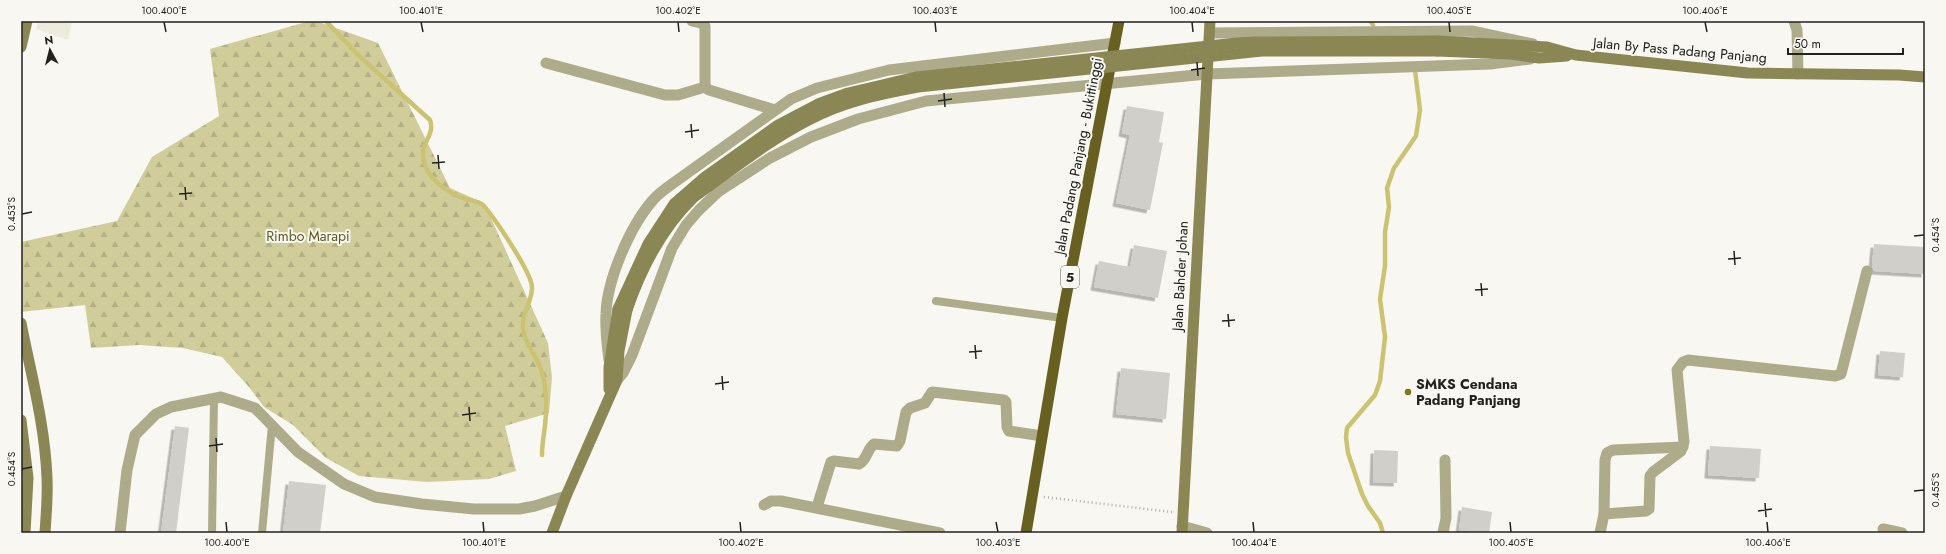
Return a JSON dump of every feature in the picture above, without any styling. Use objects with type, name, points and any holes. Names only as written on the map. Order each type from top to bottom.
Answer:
[{"type":"highway","name":"Jalan Padang Panjang - Bukittinggi","points":[[1026,533],[1062,318],[1119,21]]},
{"type":"main road","points":[[21,43],[28,21]]},
{"type":"main road","name":"Jalan Bahder Johan","points":[[1182,530],[1210,21]]},
{"type":"main road","points":[[609,397],[609,367],[623,309],[648,244],[660,223],[674,204],[705,177],[778,124],[806,110],[848,93],[916,77],[1236,43],[1547,47],[1576,55]]},
{"type":"main road","points":[[1438,46],[1539,58],[1576,55]]},
{"type":"main road","name":"Jalan By Pass Padang Panjang","points":[[1576,55],[1748,73],[1925,77]]},
{"type":"main road","points":[[552,533],[566,496],[617,380],[623,309]]},
{"type":"main road","points":[[21,323],[37,397],[42,434],[47,478],[45,533]]},
{"type":"main road","points":[[21,420],[28,478],[26,533]]},
{"type":"street","points":[[692,21],[701,23],[705,26],[705,87]]},
{"type":"street","points":[[1794,21],[1798,30],[1798,74]]},
{"type":"street","points":[[1210,32],[1472,31],[1513,38],[1547,47]]},
{"type":"street","points":[[609,367],[606,331],[608,298],[616,268],[641,217],[653,200],[672,184],[791,99],[817,88],[889,70],[1115,43]]},
{"type":"street","points":[[617,380],[623,373],[632,355],[672,248],[686,225],[718,192],[770,158],[811,136],[858,118],[926,101],[1208,74],[1490,64],[1539,58]]},
{"type":"street","points":[[546,64],[665,95],[678,95],[705,87]]},
{"type":"street","points":[[705,87],[709,90],[775,110]]},
{"type":"street","points":[[1604,514],[1646,511],[1649,509],[1650,476],[1653,472],[1681,451],[1683,447],[1677,370],[1682,362],[1688,360],[1835,376],[1841,374],[1866,271]]},
{"type":"street","points":[[816,507],[831,462],[834,461],[859,464],[863,462],[874,444],[897,446],[900,442],[906,412],[910,408],[924,403],[932,392],[1004,400],[1006,402],[1007,427],[1009,431],[1042,436]]},
{"type":"street","points":[[120,533],[127,470],[135,435],[156,414],[171,407],[220,397],[255,408],[298,452],[344,484],[375,497],[466,508],[519,509],[535,506],[566,496]]},
{"type":"street","points":[[1600,533],[1604,514],[1605,460],[1607,453],[1613,450],[1683,447]]},
{"type":"street","points":[[1443,533],[1446,518],[1445,460]]},
{"type":"street","points":[[764,505],[771,501],[781,501],[940,533]]},
{"type":"street","points":[[1883,529],[1902,533]]},
{"type":"street","points":[[1182,530],[1207,533]]},
{"type":"lane","points":[[936,301],[1062,318]]},
{"type":"lane","points":[[212,533],[214,398]]},
{"type":"lane","points":[[262,533],[272,425]]},
{"type":"path","points":[[1033,496],[1182,513]]},
{"type":"shaded area","points":[[38,21],[72,21],[68,40],[36,29]]},
{"type":"green space","name":"Rimbo Marapi","points":[[310,21],[316,21],[378,43],[450,188],[484,203],[548,343],[552,377],[549,413],[505,426],[516,471],[489,479],[427,482],[359,476],[326,458],[293,425],[264,407],[249,387],[222,357],[183,348],[139,345],[91,348],[85,305],[21,312],[21,242],[117,221],[152,157],[219,116],[210,49]]},
{"type":"building","points":[[1127,106],[1164,112],[1159,142],[1163,143],[1150,210],[1116,203],[1130,135],[1122,133]]},
{"type":"building","points":[[1874,244],[1925,247],[1925,274],[1874,271],[1872,266]]},
{"type":"building","points":[[1134,245],[1167,251],[1158,298],[1094,287],[1099,261],[1130,267]]},
{"type":"building","points":[[1880,351],[1905,353],[1903,377],[1878,375]]},
{"type":"building","points":[[1121,368],[1170,373],[1166,419],[1116,414]]},
{"type":"building","points":[[175,426],[189,428],[176,533],[161,533]]},
{"type":"building","points":[[1710,446],[1761,449],[1759,478],[1708,475]]},
{"type":"building","points":[[1374,450],[1398,451],[1397,483],[1373,482]]},
{"type":"building","points":[[289,481],[326,485],[320,533],[283,533]]},
{"type":"building","points":[[1462,507],[1492,512],[1489,533],[1459,530]]},
{"type":"waterway","points":[[326,21],[357,54],[430,120],[431,131],[423,151],[423,157],[428,171],[436,182],[448,191],[483,205],[520,258],[531,281],[532,288],[532,293],[524,318],[524,335],[540,367],[546,392],[546,412],[542,455]]},
{"type":"waterway","points":[[1370,21],[1373,25]]},
{"type":"waterway","points":[[1383,533],[1380,523],[1368,506],[1362,494],[1348,453],[1346,437],[1347,428],[1375,395],[1380,381],[1385,337],[1380,299],[1385,266],[1385,232],[1389,207],[1387,188],[1394,168],[1416,136],[1420,110],[1415,70]]},
{"type":"place","name":"SMKS Cendana Padang Panjang","points":[[1408,392]]}]
